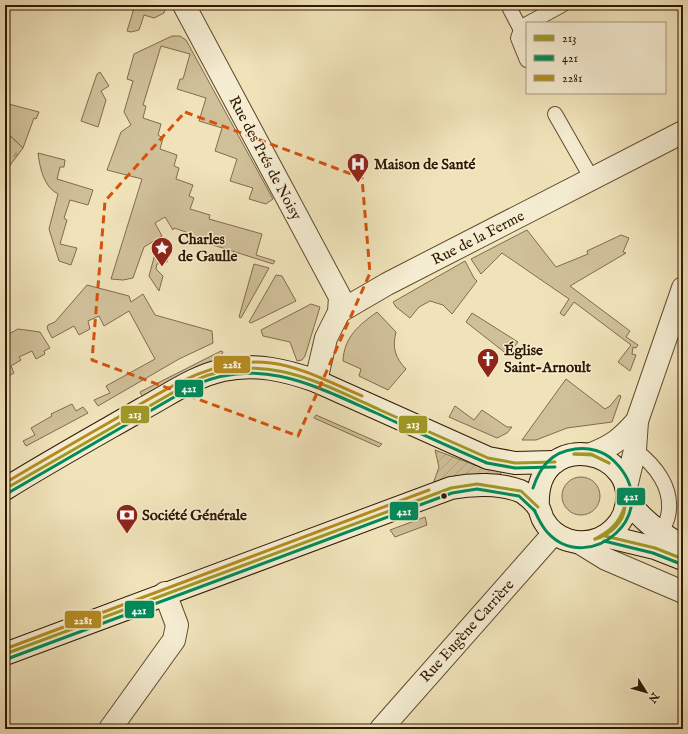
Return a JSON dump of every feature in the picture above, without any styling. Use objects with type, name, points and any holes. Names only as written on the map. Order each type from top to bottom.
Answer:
[{"type":"main road","name":"Rue des Prés de Noisy","points":[[184,5],[340,297],[339,312]]},
{"type":"main road","name":"Rue de la Ferme","points":[[339,312],[387,284],[683,132]]},
{"type":"main road","points":[[683,288],[679,311],[637,421],[635,450],[626,494],[624,514],[616,527],[605,536],[593,541],[580,543],[569,541],[554,533],[543,520],[538,507],[537,494],[540,482],[546,471],[555,462],[566,456],[579,453],[591,454],[603,458],[614,466],[621,476],[626,494],[637,513],[660,534],[683,546]]},
{"type":"main road","points":[[316,381],[324,343],[339,312]]},
{"type":"main road","points":[[5,490],[63,454],[198,379],[224,370],[257,367],[295,374],[316,381],[488,458],[515,462],[555,462]]},
{"type":"main road","points":[[591,454],[610,447],[626,434],[637,421]]},
{"type":"main road","points":[[5,654],[165,593],[451,488],[477,484],[521,491],[538,507]]},
{"type":"main road","name":"Rue Eugène Carrière","points":[[380,729],[554,533]]},
{"type":"main road","points":[[605,536],[655,548],[683,559]]},
{"type":"main road","points":[[580,543],[606,559],[683,592]]},
{"type":"main road","points":[[110,729],[174,640],[177,625],[165,593]]},
{"type":"lane","points":[[510,5],[510,9],[526,26],[518,38],[526,58]]},
{"type":"lane","points":[[533,22],[562,5]]},
{"type":"lane","points":[[555,114],[600,175]]},
{"type":"lane","points":[[635,450],[653,465],[660,474],[665,488],[668,503],[668,517],[660,534]]},
{"type":"highlighted area","points":[[185,112],[362,178],[370,273],[298,436],[92,360],[105,201]]},
{"type":"green space","points":[[135,5],[166,5],[164,13],[154,18],[144,15],[139,30],[131,32],[127,31]]},
{"type":"green space","points":[[172,36],[180,36],[186,40],[273,199],[266,204],[249,199],[253,188],[230,181],[237,159],[215,151],[222,128],[199,121],[206,98],[177,89],[180,79],[183,79],[190,54],[161,46],[143,105],[146,106],[143,118],[161,124],[158,135],[163,138],[160,149],[177,155],[174,166],[179,168],[176,179],[193,185],[189,196],[194,198],[190,209],[210,215],[209,219],[262,234],[256,255],[275,261],[273,264],[185,236],[186,232],[174,228],[173,230],[165,217],[155,223],[162,236],[144,247],[133,278],[123,280],[111,279],[142,179],[107,170],[121,132],[131,125],[124,112],[133,81],[127,79],[134,54]]},
{"type":"green space","points":[[100,72],[109,86],[101,91],[106,100],[98,127],[81,121],[97,74]]},
{"type":"green space","points":[[5,103],[39,112],[36,119],[34,118],[23,148],[5,131]]},
{"type":"green space","points":[[5,131],[23,148],[5,172]]},
{"type":"green space","points":[[38,153],[65,160],[64,167],[60,167],[57,179],[93,190],[88,205],[70,200],[64,218],[67,220],[60,244],[77,248],[71,265],[59,261],[49,229],[58,194],[49,187],[46,182],[40,165]]},
{"type":"green space","points":[[527,230],[556,267],[588,254],[587,251],[621,235],[629,238],[623,252],[626,253],[570,286],[630,331],[626,337],[638,345],[636,348],[633,347],[632,354],[636,355],[630,371],[618,362],[631,345],[574,302],[564,316],[560,313],[569,299],[502,253],[481,274],[471,259]]},
{"type":"green space","points":[[170,249],[167,262],[157,264],[156,269],[163,276],[159,291],[149,276],[155,254]]},
{"type":"green space","points":[[465,261],[477,281],[452,314],[443,305],[430,301],[419,307],[410,318],[396,307],[393,302]]},
{"type":"green space","points":[[254,264],[269,268],[241,318],[239,317]]},
{"type":"green space","points":[[276,275],[282,276],[296,301],[251,323],[249,322]]},
{"type":"green space","points":[[87,285],[129,296],[131,302],[143,294],[155,315],[212,331],[213,343],[179,359],[98,406],[94,400],[110,393],[106,386],[155,359],[129,311],[104,326],[99,316],[88,321],[90,329],[79,335],[74,326],[52,338],[47,328],[48,325],[55,322]]},
{"type":"green space","points":[[311,304],[320,307],[305,356],[302,360],[297,361],[290,342],[263,336],[261,330]]},
{"type":"green space","points":[[377,312],[396,332],[394,343],[395,352],[399,361],[406,369],[388,390],[359,376],[361,369],[343,361],[349,338],[364,322]]},
{"type":"green space","points":[[472,313],[518,342],[508,355],[466,322]]},
{"type":"green space","points":[[18,329],[40,332],[50,348],[44,351],[45,354],[36,359],[32,351],[19,357],[21,360],[11,366],[14,373],[5,378],[5,336]]},
{"type":"green space","points":[[221,351],[223,352],[220,358],[144,399],[140,392]]},
{"type":"green space","points":[[566,379],[605,409],[610,406],[619,395],[621,396],[612,422],[567,428],[536,440],[522,440]]},
{"type":"green space","points":[[72,404],[76,411],[83,407],[88,413],[26,446],[23,441],[35,435],[31,428],[52,416],[51,414]]},
{"type":"green space","points":[[455,406],[474,420],[482,410],[507,427],[512,427],[507,433],[497,438],[449,417]]},
{"type":"green space","points":[[316,415],[382,444],[379,447],[314,418]]},
{"type":"green space","points":[[435,450],[485,469],[500,471],[501,475],[433,484],[439,467]]},
{"type":"green space","points":[[577,477],[585,477],[592,480],[597,485],[600,496],[597,507],[592,512],[585,515],[577,515],[570,512],[565,507],[562,500],[562,492],[565,485],[570,480]]},
{"type":"green space","points":[[425,517],[427,525],[395,537],[390,530]]},
{"type":"transit line","name":"2281","points":[[5,483],[167,389],[186,379],[227,365],[249,362],[283,365],[329,381],[362,396]]},
{"type":"transit line","name":"213","points":[[5,489],[193,381],[218,372],[242,368],[265,369],[288,373],[311,380],[488,458],[515,463],[555,462]]},
{"type":"transit line","name":"421","points":[[8,493],[195,385],[219,377],[243,373],[265,374],[287,378],[331,393],[487,463],[515,468],[555,467]]},
{"type":"transit line","name":"421","points":[[533,488],[539,473],[553,457],[559,453],[575,449],[591,449],[601,452],[614,461],[628,481],[632,500],[627,518],[616,533],[601,543],[583,548],[565,545],[548,533],[534,510]]},
{"type":"transit line","name":"213","points":[[574,454],[591,454],[609,463]]},
{"type":"transit line","name":"213","points":[[574,454],[592,455],[609,463]]},
{"type":"transit line","name":"213","points":[[5,654],[451,488],[477,484],[521,491],[538,507]]},
{"type":"transit line","name":"421","points":[[7,659],[452,493],[477,489],[519,496],[535,511]]},
{"type":"transit line","name":"2281","points":[[5,649],[429,490]]},
{"type":"transit line","name":"213","points":[[595,539],[606,533],[618,521],[625,505]]},
{"type":"transit line","name":"213","points":[[595,539],[601,537],[616,527],[622,517],[625,505]]},
{"type":"transit line","name":"213","points":[[605,536],[655,548],[683,559]]},
{"type":"transit line","name":"421","points":[[604,541],[653,553],[681,564]]},
{"type":"place","name":"Maison de Santé","points":[[358,184]]},
{"type":"place","name":"Charles de Gaulle","points":[[162,268]]},
{"type":"place","name":"Église Saint-Arnoult","points":[[488,378]]},
{"type":"place","name":"Société Générale","points":[[127,534]]}]
